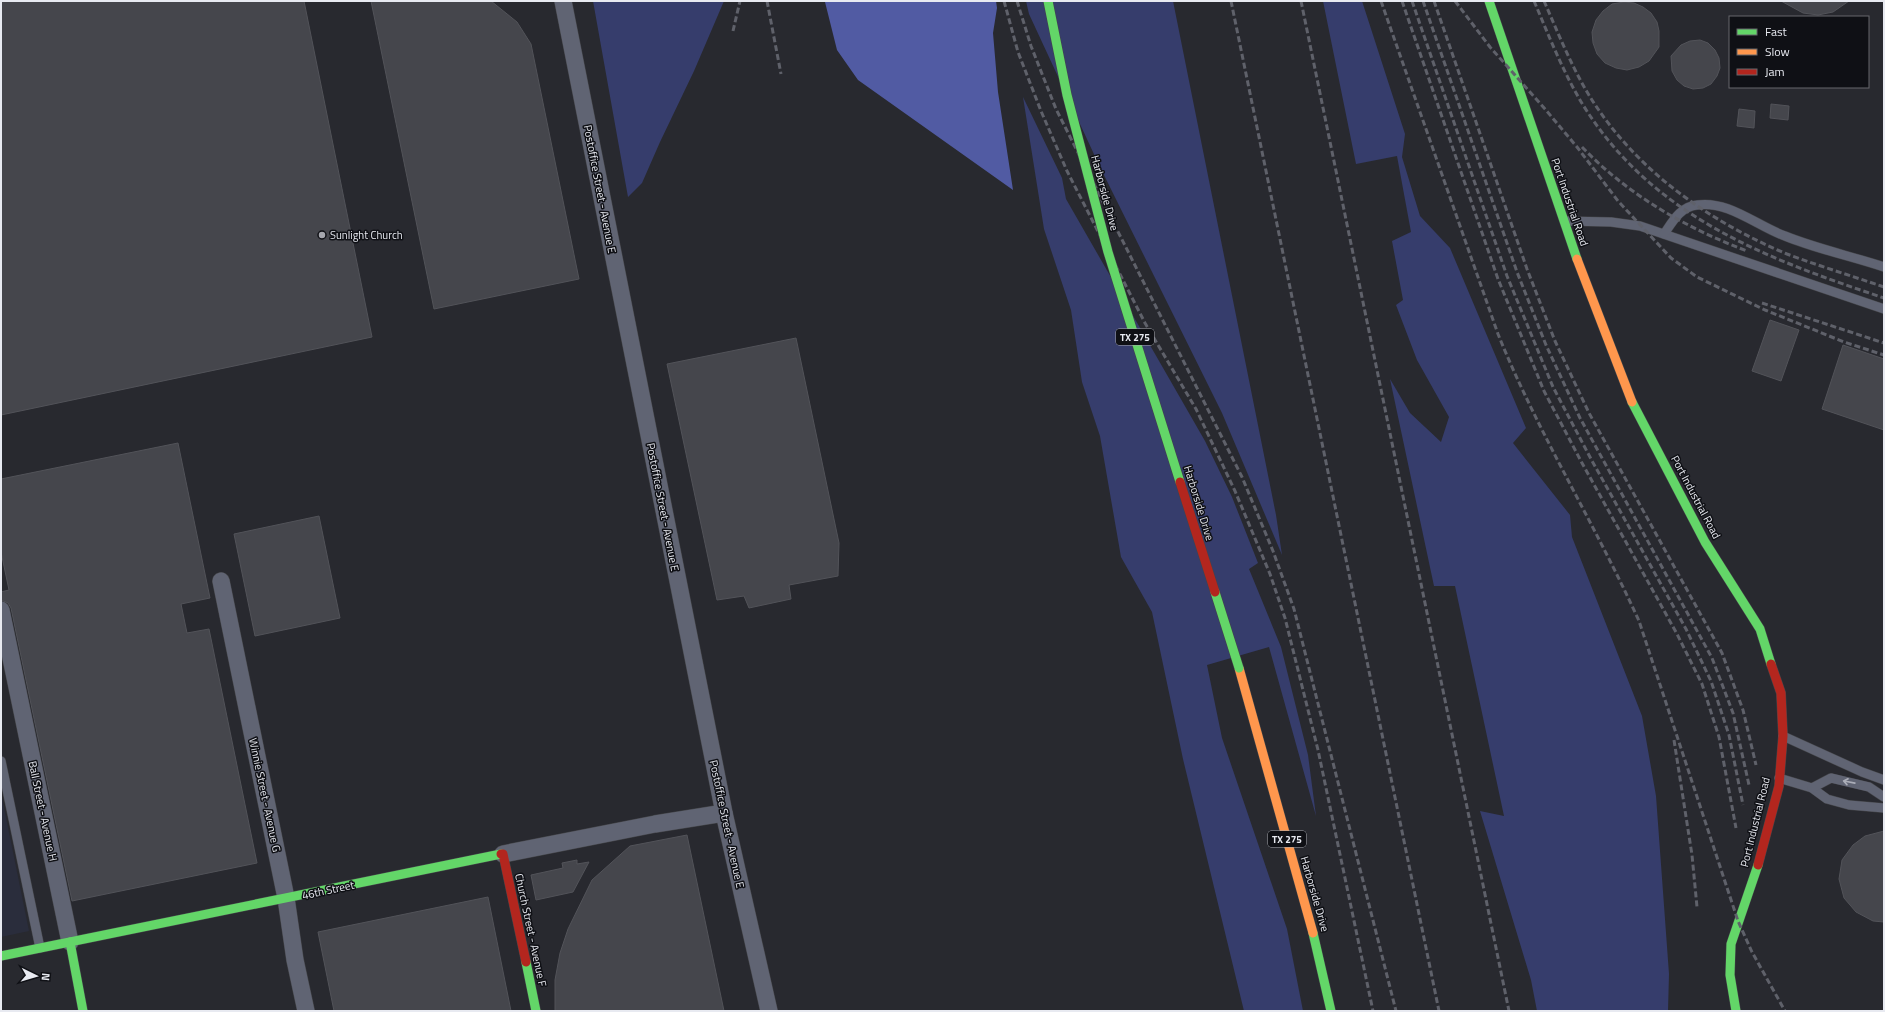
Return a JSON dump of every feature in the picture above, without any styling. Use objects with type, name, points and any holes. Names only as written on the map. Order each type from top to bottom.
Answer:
[{"type":"street","name":"Postoffice Street - Avenue E","points":[[563,1],[724,813],[769,1011]]},
{"type":"street","name":"Harborside Drive","points":[[1048,1],[1067,95],[1108,252],[1239,668],[1317,946],[1332,1011]]},
{"type":"street","name":"Port Industrial Road","points":[[1490,1],[1585,284],[1629,395],[1705,542],[1760,629],[1781,693],[1783,736],[1779,778],[1755,874],[1731,944],[1730,975],[1736,1011]]},
{"type":"street","name":"Winnie Street - Avenue G","points":[[221,580],[286,898],[295,960],[306,1011]]},
{"type":"street","name":"Ball Street - Avenue H","points":[[1,610],[84,1011]]},
{"type":"street","name":"46th Street","points":[[1,956],[503,854],[655,824],[724,813]]},
{"type":"street","name":"Church Street - Avenue F","points":[[503,854],[536,1011]]},
{"type":"lane","points":[[1664,234],[1682,210],[1696,205],[1712,205],[1734,211],[1783,236],[1884,267]]},
{"type":"lane","points":[[1563,221],[1626,223],[1640,226],[1884,309]]},
{"type":"lane","points":[[1783,736],[1862,772],[1884,780]]},
{"type":"lane","points":[[1,761],[40,948]]},
{"type":"lane","points":[[1779,778],[1812,788],[1827,798],[1849,805],[1884,808]]},
{"type":"lane","points":[[1812,788],[1831,778],[1869,787],[1884,797]]},
{"type":"shaded area","points":[[593,1],[724,1],[694,71],[642,183],[628,197]]},
{"type":"shaded area","points":[[996,1],[997,8],[993,33],[998,92],[1013,190],[858,80],[837,50],[825,2]]},
{"type":"shaded area","points":[[1026,1],[1173,1],[1276,515],[1282,555],[1222,413],[1099,165],[1029,14]]},
{"type":"shaded area","points":[[1323,1],[1362,1],[1405,134],[1402,157],[1420,216],[1450,248],[1526,428],[1513,443],[1570,515],[1572,537],[1642,716],[1656,796],[1669,974],[1668,1011],[1537,1011],[1531,980],[1480,811],[1504,816],[1455,586],[1434,586],[1390,379],[1410,413],[1441,442],[1449,417],[1417,360],[1396,305],[1403,300],[1392,241],[1411,232],[1397,156],[1356,164]]},
{"type":"shaded area","points":[[1023,97],[1062,178],[1066,199],[1205,441],[1232,497],[1258,563],[1249,569],[1281,647],[1308,755],[1316,816],[1269,647],[1207,665],[1222,738],[1287,929],[1303,1011],[1244,1011],[1183,759],[1152,612],[1121,557],[1100,436],[1082,382],[1071,310],[1044,229]]},
{"type":"shaded area","points":[[1,793],[29,931],[1,937]]},
{"type":"building","points":[[1,1],[304,1],[372,337],[1,415]]},
{"type":"building","points":[[371,1],[491,1],[517,22],[531,44],[579,279],[434,309]]},
{"type":"building","points":[[1781,1],[1849,1],[1833,12],[1818,15],[1803,13]]},
{"type":"building","points":[[1624,2],[1634,3],[1651,13],[1657,22],[1659,31],[1659,47],[1649,61],[1639,67],[1627,70],[1616,68],[1605,63],[1597,54],[1593,43],[1592,32],[1596,20],[1603,11],[1612,4]]},
{"type":"building","points":[[1700,40],[1708,43],[1715,50],[1719,58],[1720,68],[1717,76],[1711,84],[1703,88],[1693,89],[1684,86],[1677,80],[1672,71],[1671,56],[1681,45],[1690,41]]},
{"type":"building","points":[[1771,104],[1789,106],[1788,120],[1770,118]]},
{"type":"building","points":[[1739,109],[1755,111],[1754,128],[1737,126]]},
{"type":"building","points":[[1770,320],[1799,330],[1781,381],[1752,371]]},
{"type":"building","points":[[796,338],[839,543],[838,576],[789,585],[791,599],[749,608],[744,596],[717,600],[667,364]]},
{"type":"building","points":[[1843,345],[1884,359],[1884,430],[1822,409]]},
{"type":"building","points":[[178,443],[210,598],[181,604],[187,633],[209,629],[257,863],[72,901],[11,608],[8,603],[1,600],[1,592],[9,590],[1,552],[1,479]]},
{"type":"building","points":[[319,516],[340,618],[255,636],[234,534]]},
{"type":"building","points":[[1884,831],[1884,922],[1873,921],[1856,912],[1844,898],[1839,879],[1842,860],[1853,845],[1865,836]]},
{"type":"building","points":[[687,835],[724,1011],[555,1011],[555,980],[560,953],[568,929],[592,880],[630,846]]},
{"type":"building","points":[[577,860],[577,864],[589,862],[573,892],[536,900],[531,875],[563,868],[562,863]]},
{"type":"building","points":[[488,897],[511,1011],[334,1011],[318,932]]},
{"type":"railway","points":[[733,31],[740,1]]},
{"type":"railway","points":[[767,1],[781,74]]},
{"type":"railway","points":[[1004,1],[1018,52],[1067,171],[1145,323],[1196,409],[1235,491],[1270,574],[1285,618],[1318,750],[1373,1011]]},
{"type":"railway","points":[[1017,1],[1031,46],[1056,109],[1242,477],[1273,551],[1294,609],[1396,1011]]},
{"type":"railway","points":[[1231,1],[1439,1011]]},
{"type":"railway","points":[[1301,1],[1509,1011]]},
{"type":"railway","points":[[1381,1],[1498,334],[1531,407],[1639,621],[1738,921],[1752,952],[1785,1011]]},
{"type":"railway","points":[[1402,1],[1498,279],[1544,391],[1582,463],[1677,634],[1702,684],[1719,737],[1736,828]]},
{"type":"railway","points":[[1412,1],[1507,276],[1553,387],[1591,459],[1686,629],[1711,681],[1729,735],[1743,805]]},
{"type":"railway","points":[[1423,1],[1517,272],[1546,345],[1580,418],[1712,658],[1733,713],[1749,785]]},
{"type":"railway","points":[[1434,1],[1527,269],[1555,341],[1589,413],[1722,653],[1743,710],[1756,765]]},
{"type":"railway","points":[[1455,1],[1490,47],[1577,147],[1618,201],[1671,258],[1697,277],[1765,310],[1844,342],[1884,355]]},
{"type":"railway","points":[[1534,1],[1563,67],[1583,105],[1611,144],[1643,177],[1678,205],[1715,228],[1755,249],[1797,267],[1884,298]]},
{"type":"railway","points":[[1544,1],[1568,56],[1598,109],[1616,133],[1637,156],[1659,176],[1682,195],[1707,212],[1760,242],[1787,254],[1884,287]]},
{"type":"railway","points":[[1582,147],[1638,195],[1680,221],[1747,251]]},
{"type":"railway","points":[[1762,303],[1884,343]]},
{"type":"railway","points":[[1674,740],[1692,855],[1697,907]]},
{"type":"traffic: fast","points":[[1048,1],[1067,95],[1108,252],[1180,482]]},
{"type":"traffic: fast","points":[[1489,1],[1577,259]]},
{"type":"traffic: fast","points":[[1632,402],[1705,542],[1760,629],[1771,664]]},
{"type":"traffic: fast","points":[[1215,592],[1239,668]]},
{"type":"traffic: fast","points":[[1,956],[501,854]]},
{"type":"traffic: fast","points":[[1736,1011],[1730,975],[1731,944],[1758,865]]},
{"type":"traffic: fast","points":[[1313,933],[1331,1011]]},
{"type":"traffic: fast","points":[[70,942],[83,1011]]},
{"type":"traffic: fast","points":[[526,962],[536,1011]]},
{"type":"traffic: slow","points":[[1577,259],[1632,402]]},
{"type":"traffic: slow","points":[[1239,668],[1313,933]]},
{"type":"traffic: jam","points":[[1180,482],[1215,592]]},
{"type":"traffic: jam","points":[[1758,865],[1779,786],[1783,736],[1781,693],[1771,664]]},
{"type":"traffic: jam","points":[[501,854],[503,854],[526,962]]},
{"type":"place","name":"Sunlight Church","points":[[322,235]]}]
